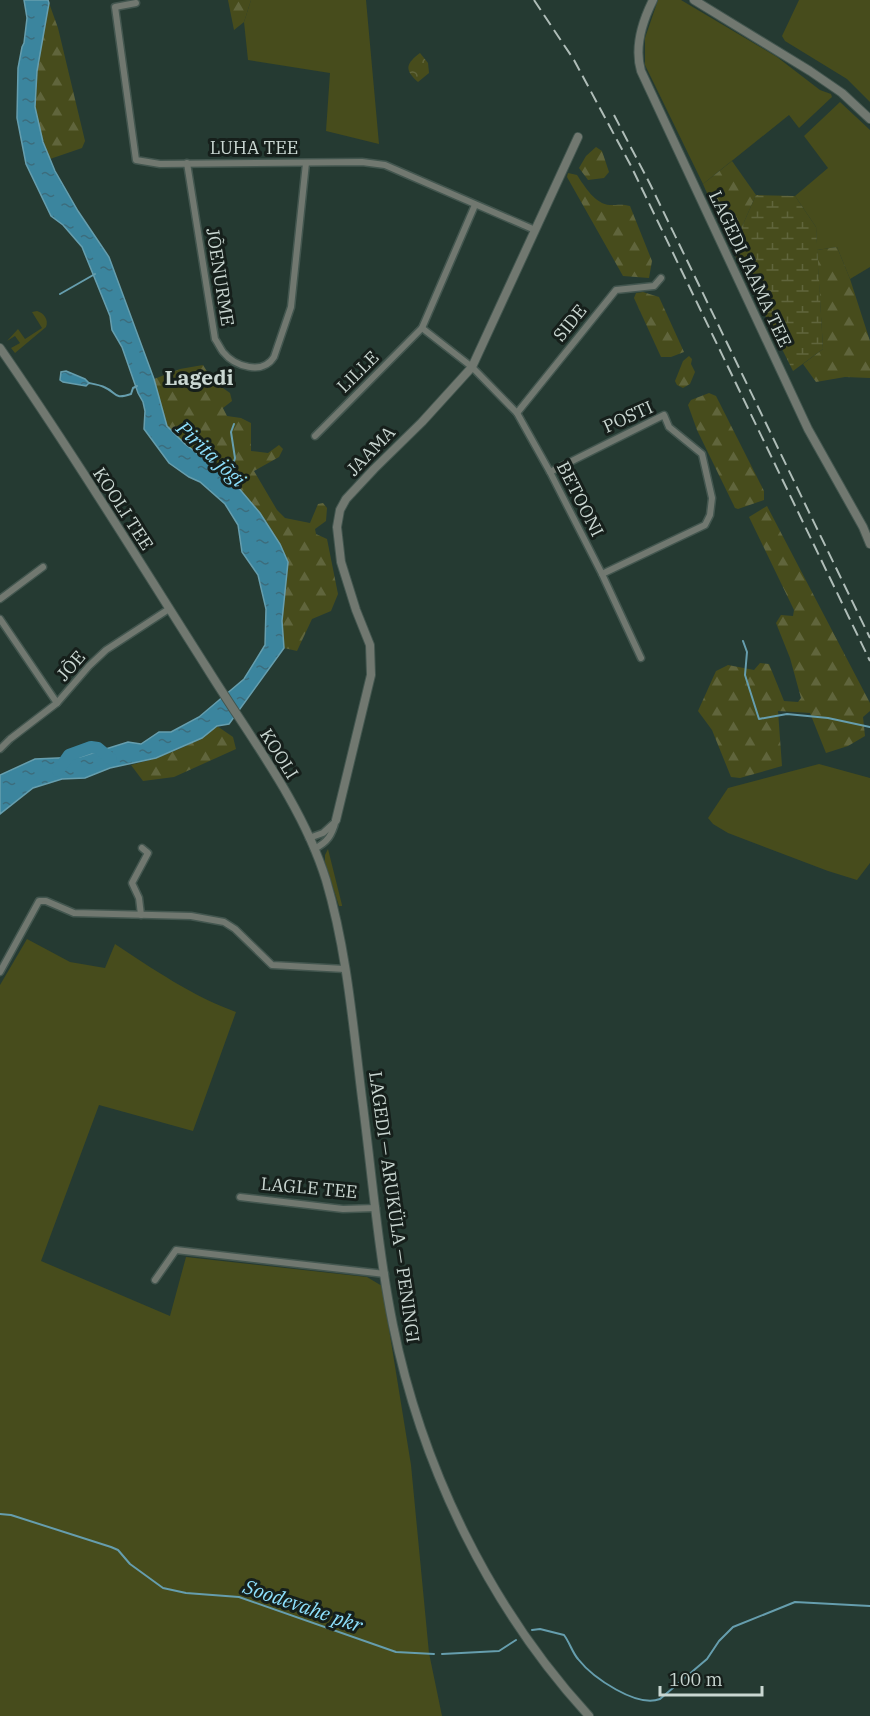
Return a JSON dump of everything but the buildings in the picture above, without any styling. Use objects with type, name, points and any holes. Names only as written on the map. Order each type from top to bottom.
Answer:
[{"type":"street","name":"LAGEDI JAAMA TEE","points":[[653,0],[638,43],[637,54],[641,70],[808,429],[863,527],[870,544]]},
{"type":"street","points":[[694,0],[810,71],[842,93],[870,119]]},
{"type":"street","name":"LUHA TEE","points":[[136,3],[115,7],[136,160],[160,164],[362,162],[385,165],[535,230]]},
{"type":"street","name":"JAAMA","points":[[314,849],[327,843],[333,833],[370,675],[370,645],[341,562],[337,527],[340,510],[346,499],[422,422],[472,367],[578,136]]},
{"type":"street","name":"JÕENURME","points":[[187,163],[215,339],[223,352],[231,359],[252,367],[262,368],[274,357],[291,307],[306,163]]},
{"type":"street","name":"LILLE","points":[[315,436],[422,328],[475,205]]},
{"type":"street","name":"SIDE","points":[[517,413],[616,290],[654,286],[661,278]]},
{"type":"street","points":[[422,328],[472,367]]},
{"type":"street","name":"KOOLI TEE","points":[[0,348],[220,689]]},
{"type":"street","name":"BETOONI","points":[[472,367],[517,413],[602,574],[641,658]]},
{"type":"street","name":"POSTI","points":[[550,472],[664,415],[669,427],[702,454],[712,498],[710,515],[705,525],[602,574]]},
{"type":"street","points":[[0,599],[43,567]]},
{"type":"street","name":"JÕE","points":[[0,749],[57,703],[106,650],[170,609]]},
{"type":"street","points":[[0,619],[57,703]]},
{"type":"street","name":"KOOLI","points":[[220,689],[284,791],[309,838]]},
{"type":"street","points":[[309,838],[324,833],[336,820]]},
{"type":"street","name":"LAGEDI — ARUKÜLA — PENINGI","points":[[309,838],[325,876],[335,913],[345,969],[385,1274],[393,1325],[408,1388],[429,1452],[454,1510],[482,1565],[516,1622],[553,1675],[589,1716]]},
{"type":"street","points":[[141,915],[139,898],[132,883],[148,853],[142,848]]},
{"type":"street","points":[[0,972],[39,901],[46,901],[74,914],[191,916],[224,922],[235,929],[272,965],[345,969]]},
{"type":"street","name":"LAGLE TEE","points":[[240,1197],[343,1209],[376,1208]]},
{"type":"street","points":[[155,1280],[176,1251],[385,1274]]},
{"type":"green space","points":[[228,0],[251,0],[244,22],[234,30]]},
{"type":"green space","points":[[251,0],[366,0],[379,144],[326,131],[330,73],[248,60],[244,22]]},
{"type":"green space","points":[[658,0],[681,0],[777,57],[820,90],[831,94],[832,97],[799,128],[789,115],[703,184],[645,65],[645,38]]},
{"type":"green space","points":[[799,0],[870,0],[870,102],[847,79],[785,41],[782,36]]},
{"type":"green space","points":[[49,3],[58,28],[85,141],[82,148],[50,159],[43,141],[34,99]]},
{"type":"green space","points":[[420,53],[428,63],[429,73],[418,82],[410,73],[409,66]]},
{"type":"green space","points":[[840,102],[870,130],[870,267],[850,279],[837,247],[817,250],[816,227],[795,196],[828,168],[804,136]]},
{"type":"green space","points":[[596,147],[602,151],[609,172],[604,178],[588,180],[579,168],[586,156]]},
{"type":"green space","points":[[732,161],[756,195],[732,249],[703,184]]},
{"type":"green space","points":[[568,173],[577,175],[600,202],[630,206],[652,261],[649,278],[623,276],[567,177]]},
{"type":"green space","points":[[756,195],[795,196],[816,227],[823,349],[793,371],[732,249]]},
{"type":"green space","points":[[837,247],[870,341],[870,378],[845,377],[816,382],[803,364],[823,349],[817,250]]},
{"type":"green space","points":[[643,292],[659,297],[684,352],[671,357],[661,357],[634,298],[636,293]]},
{"type":"green space","points":[[37,311],[45,317],[46,327],[15,353],[11,348],[20,343],[15,336],[7,341],[18,329],[25,339],[42,328],[32,312]]},
{"type":"green space","points":[[689,356],[695,372],[690,384],[683,388],[675,381],[683,361]]},
{"type":"green space","points":[[203,365],[213,381],[230,393],[232,401],[223,408],[227,416],[241,418],[251,423],[251,451],[268,453],[279,445],[283,449],[279,457],[254,471],[277,510],[285,518],[310,523],[318,504],[323,503],[327,508],[326,521],[315,529],[316,534],[327,539],[338,594],[331,611],[312,619],[297,651],[284,648],[282,621],[285,581],[232,480],[185,444],[167,426],[154,379],[180,369]]},
{"type":"green space","points":[[709,393],[716,396],[764,491],[764,500],[735,508],[697,430],[688,405],[691,400]]},
{"type":"green space","points":[[767,506],[870,703],[870,711],[863,717],[865,736],[848,746],[826,753],[810,713],[778,711],[782,766],[740,778],[731,777],[712,730],[698,711],[716,671],[728,665],[754,670],[760,663],[769,664],[784,701],[798,702],[801,698],[790,658],[776,623],[781,615],[793,616],[794,610],[749,517]]},
{"type":"green space","points":[[217,726],[233,737],[236,749],[174,777],[143,781],[131,765],[176,750],[197,740]]},
{"type":"green space","points":[[819,764],[870,778],[870,863],[857,880],[728,833],[708,818],[728,788]]},
{"type":"green space","points":[[328,849],[342,906],[339,906],[325,862]]},
{"type":"green space","points":[[27,939],[70,962],[105,968],[115,944],[188,990],[236,1012],[193,1131],[99,1105],[41,1261],[170,1316],[186,1257],[367,1277],[382,1286],[411,1465],[429,1653],[442,1716],[0,1716],[0,985]]},
{"type":"water","points":[[24,0],[48,0],[49,3],[37,71],[35,107],[43,142],[55,171],[109,257],[154,379],[167,426],[185,444],[232,480],[260,513],[280,544],[288,562],[282,621],[284,648],[229,724],[217,726],[202,738],[156,758],[110,768],[85,778],[62,779],[33,788],[0,814],[0,775],[35,759],[80,757],[128,742],[141,744],[159,732],[171,732],[199,717],[244,679],[265,645],[266,609],[258,575],[242,552],[238,525],[225,504],[200,482],[169,463],[144,429],[143,402],[122,347],[112,330],[110,316],[82,247],[63,225],[51,216],[26,164],[17,118],[18,68],[27,18]]},
{"type":"water","points":[[66,371],[89,383],[86,386],[63,382],[60,380],[61,372]]},
{"type":"waterway","points":[[60,294],[95,274]]},
{"type":"waterway","points":[[89,383],[102,386],[121,396],[131,394],[133,388],[137,386]]},
{"type":"waterway","points":[[229,479],[235,458],[231,432],[234,424]]},
{"type":"waterway","points":[[743,641],[747,652],[745,675],[759,719],[787,714],[828,718],[870,727]]},
{"type":"waterway","name":"Pirita jõgi","points":[[58,771],[69,755],[91,747],[98,748],[111,759]]},
{"type":"waterway","name":"Soodevahe pkr","points":[[0,1514],[11,1515],[118,1550],[130,1564],[163,1588],[186,1593],[239,1597],[396,1652],[434,1654]]},
{"type":"waterway","name":"Soodevahe pkr","points":[[532,1630],[540,1629],[564,1635],[576,1656],[594,1675],[616,1690],[650,1701],[660,1699],[707,1659],[719,1641],[733,1627],[795,1602],[870,1606]]},
{"type":"waterway","name":"Soodevahe pkr","points":[[442,1654],[499,1651],[516,1640]]},
{"type":"railway","points":[[534,0],[574,60],[631,166],[870,661]]},
{"type":"railway","points":[[614,115],[650,184],[870,638]]},
{"type":"district","name":"Lagedi","points":[[199,378]]}]
